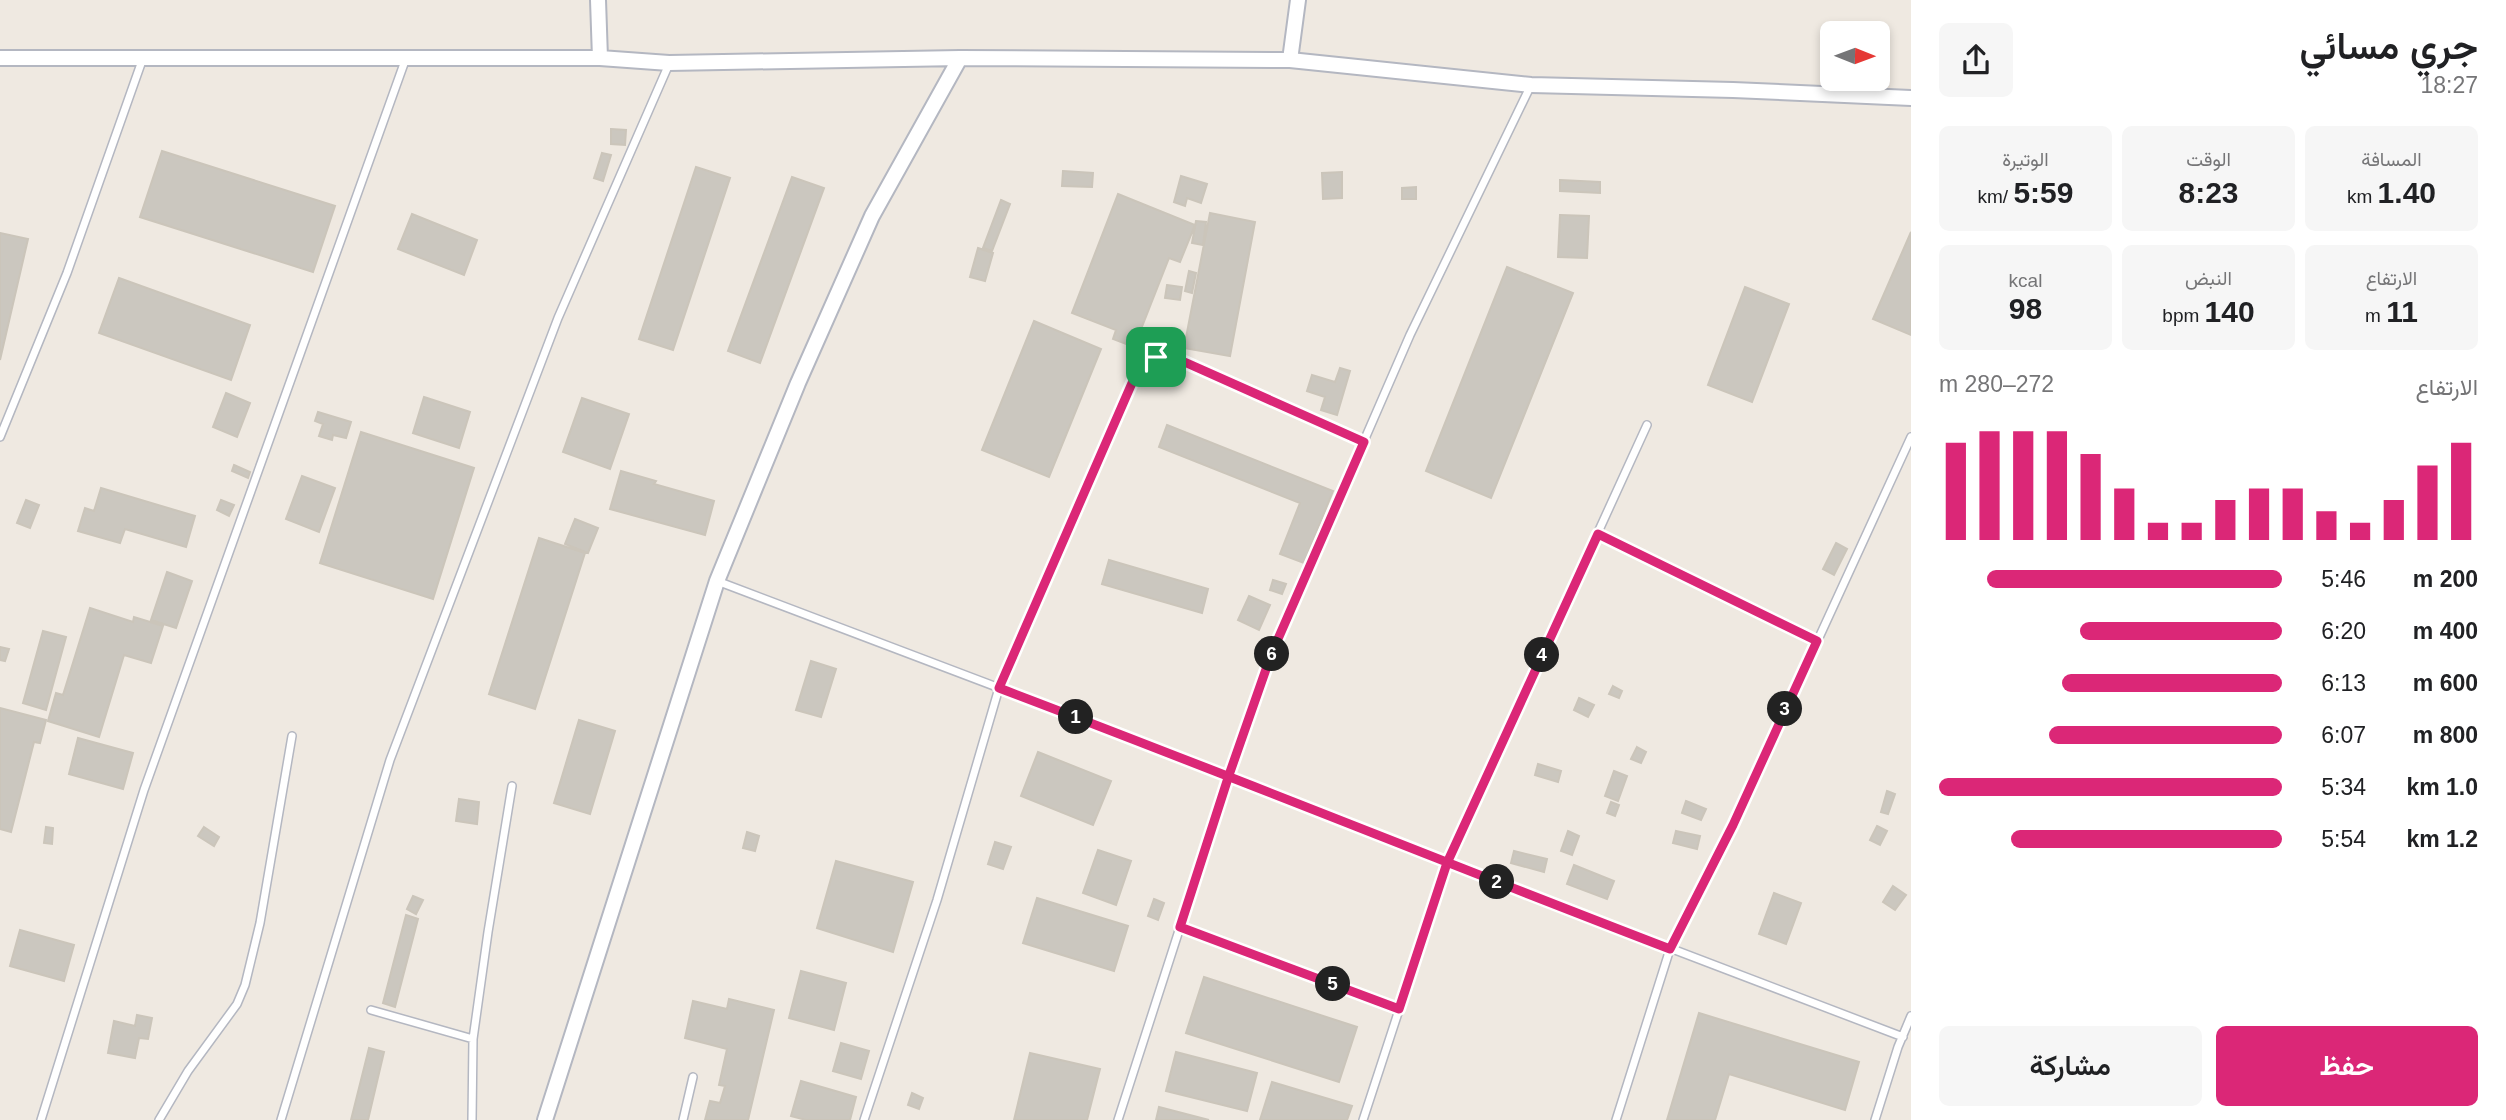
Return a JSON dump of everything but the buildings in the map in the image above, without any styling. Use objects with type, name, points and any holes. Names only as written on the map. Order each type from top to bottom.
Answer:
[{"type":"street","points":[[598,0],[600,58]]},
{"type":"street","points":[[1290,60],[1298,0]]},
{"type":"street","points":[[0,58],[600,58],[669,64],[960,58],[1290,60],[1531,85],[1911,98]]},
{"type":"street","points":[[545,1120],[717,581],[798,383],[872,216],[960,58]]},
{"type":"lane","points":[[0,437],[67,274],[143,58]]},
{"type":"lane","points":[[41,1120],[144,790],[406,58]]},
{"type":"lane","points":[[281,1120],[390,761],[558,318],[669,64]]},
{"type":"lane","points":[[1118,1120],[1229,775],[1271,655],[1410,335],[1531,85]]},
{"type":"lane","points":[[864,1120],[937,900],[999,688],[1139,367],[1156,357],[1180,360],[1364,442]]},
{"type":"lane","points":[[1363,1120],[1447,863],[1647,425]]},
{"type":"lane","points":[[1616,1120],[1670,949],[1733,825],[1911,438]]},
{"type":"lane","points":[[1598,534],[1817,641]]},
{"type":"lane","points":[[717,581],[1229,775],[1447,863],[1903,1037]]},
{"type":"lane","points":[[159,1120],[188,1071],[237,1004],[244,985],[260,923],[292,736]]},
{"type":"lane","points":[[472,1120],[474,1039],[512,786]]},
{"type":"lane","points":[[1180,927],[1399,1009]]},
{"type":"lane","points":[[371,1010],[474,1039]]},
{"type":"lane","points":[[1875,1120],[1911,1016]]},
{"type":"lane","points":[[683,1120],[693,1077]]},
{"type":"route","points":[[1156,357],[1139,367],[999,688],[1229,775],[1447,863],[1670,949],[1733,825],[1817,641],[1598,534],[1447,863],[1399,1009],[1180,927],[1229,775],[1271,655],[1364,442],[1180,360],[1156,357]]}]
